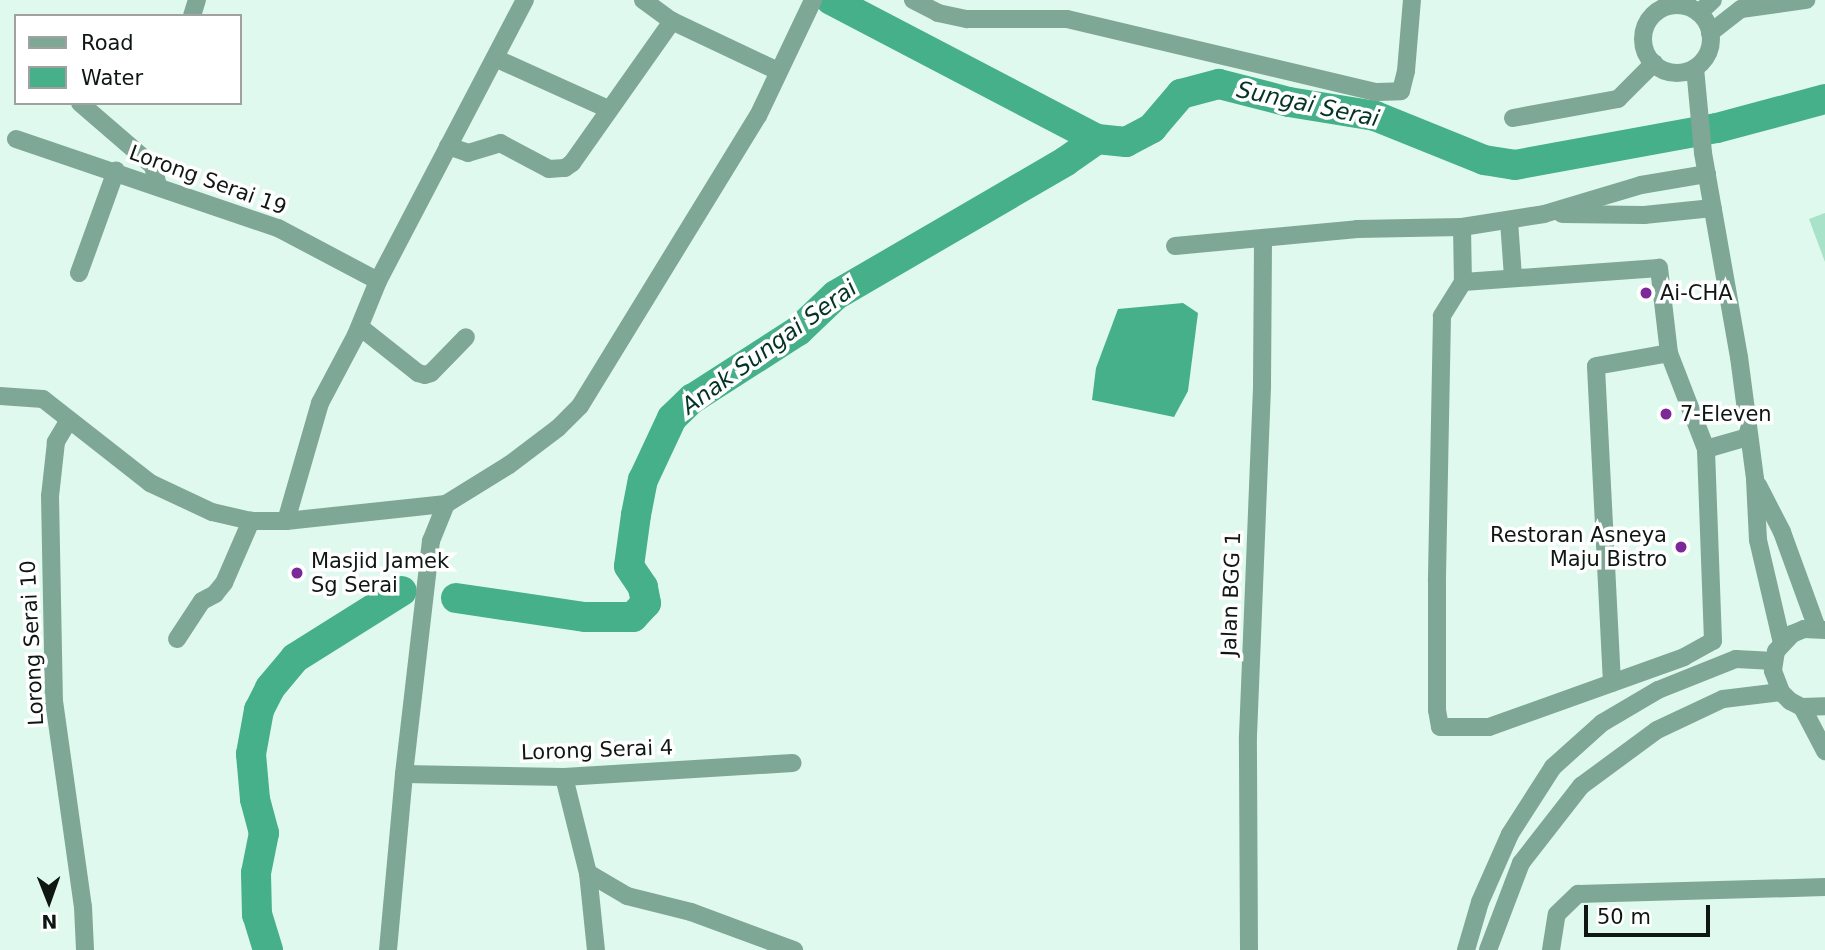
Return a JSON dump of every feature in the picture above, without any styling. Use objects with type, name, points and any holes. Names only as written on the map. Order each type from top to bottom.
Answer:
[{"type":"street","points":[[286,522],[320,403],[360,327],[378,281],[525,0]]},
{"type":"street","points":[[643,0],[672,21],[778,71]]},
{"type":"street","points":[[913,0],[938,13],[967,19],[1012,16],[1067,19],[1377,92],[1401,91],[1406,71],[1412,0]]},
{"type":"street","points":[[1699,13],[1713,0]]},
{"type":"street","points":[[1710,33],[1699,13],[1687,6],[1672,5],[1651,16],[1642,37],[1644,49],[1654,63],[1670,72],[1695,68],[1707,54],[1710,33],[1737,4],[1806,0]]},
{"type":"street","points":[[0,396],[43,399],[150,483],[212,512],[251,521],[286,522],[446,503],[509,465],[558,428],[580,407],[739,150],[810,5]]},
{"type":"street","points":[[448,146],[468,153],[500,143],[557,170],[572,163],[672,21]]},
{"type":"street","points":[[495,58],[608,109]]},
{"type":"street","points":[[1513,118],[1618,99],[1654,63]]},
{"type":"street","points":[[1695,68],[1703,153],[1739,357],[1755,479],[1758,540],[1782,643]]},
{"type":"street","points":[[82,105],[153,166],[158,186]]},
{"type":"street","name":"Lorong Serai 19","points":[[16,139],[278,228],[378,281]]},
{"type":"street","points":[[79,273],[116,171]]},
{"type":"street","points":[[1175,246],[1263,240],[1357,229],[1462,227],[1544,214],[1640,185],[1707,174]]},
{"type":"street","points":[[1544,214],[1644,215],[1713,208]]},
{"type":"street","points":[[1509,220],[1513,277]]},
{"type":"street","points":[[1462,227],[1463,282],[1442,316],[1437,710],[1440,727],[1489,727],[1684,657],[1713,641],[1706,449],[1669,353],[1659,268],[1463,282]]},
{"type":"street","name":"Jalan BGG 1","points":[[1249,950],[1248,736],[1262,385],[1263,240]]},
{"type":"street","points":[[360,327],[418,373],[425,375],[466,337]]},
{"type":"street","points":[[1612,682],[1596,366],[1669,353]]},
{"type":"street","name":"Lorong Serai 10","points":[[69,420],[56,442],[50,496],[54,701],[83,907],[85,950]]},
{"type":"street","points":[[1706,449],[1748,437]]},
{"type":"street","points":[[1755,479],[1782,532],[1821,629],[1792,634],[1782,643],[1774,661],[1775,682],[1781,692],[1802,707],[1825,751]]},
{"type":"street","points":[[388,950],[404,774],[431,541],[446,503]]},
{"type":"street","points":[[177,639],[202,601],[215,594],[224,583],[251,521]]},
{"type":"street","points":[[1466,950],[1480,902],[1510,834],[1553,766],[1602,723],[1658,690],[1736,659],[1774,661]]},
{"type":"street","points":[[1488,950],[1521,863],[1581,786],[1657,730],[1723,699],[1781,692]]},
{"type":"street","points":[[1802,707],[1825,706]]},
{"type":"street","name":"Lorong Serai 4","points":[[404,774],[564,777],[793,763]]},
{"type":"street","points":[[564,777],[588,873],[596,950]]},
{"type":"street","points":[[588,873],[627,896],[691,912],[794,950]]},
{"type":"street","points":[[1551,950],[1557,914],[1578,894],[1825,887]]},
{"type":"shaded area","points":[[1825,213],[1825,262],[1809,219]]},
{"type":"water","points":[[1183,303],[1198,313],[1188,391],[1174,417],[1092,400],[1096,368],[1118,309]]},
{"type":"waterway","name":"Sungai Serai","points":[[831,0],[1097,139],[1126,142],[1152,128],[1181,94],[1219,84],[1289,102],[1375,116],[1484,160],[1515,165],[1717,128],[1825,99]]},
{"type":"waterway","name":"Anak Sungai Serai","points":[[456,598],[585,617],[633,617],[646,603],[643,587],[629,566],[636,515],[643,480],[672,418],[692,399],[798,331],[836,295],[1066,161],[1097,139]]},
{"type":"waterway","name":"Anak Sungai Serai","points":[[268,950],[257,915],[256,873],[264,833],[255,799],[251,754],[259,710],[270,688],[295,658],[402,591]]},
{"type":"place","name":"Ai-CHA","points":[[1646,293]]},
{"type":"place","name":"7-Eleven","points":[[1666,414]]},
{"type":"place","name":"Restoran Asneya Maju Bistro","points":[[1681,547]]},
{"type":"place","name":"Masjid Jamek Sg Serai","points":[[297,573]]}]
